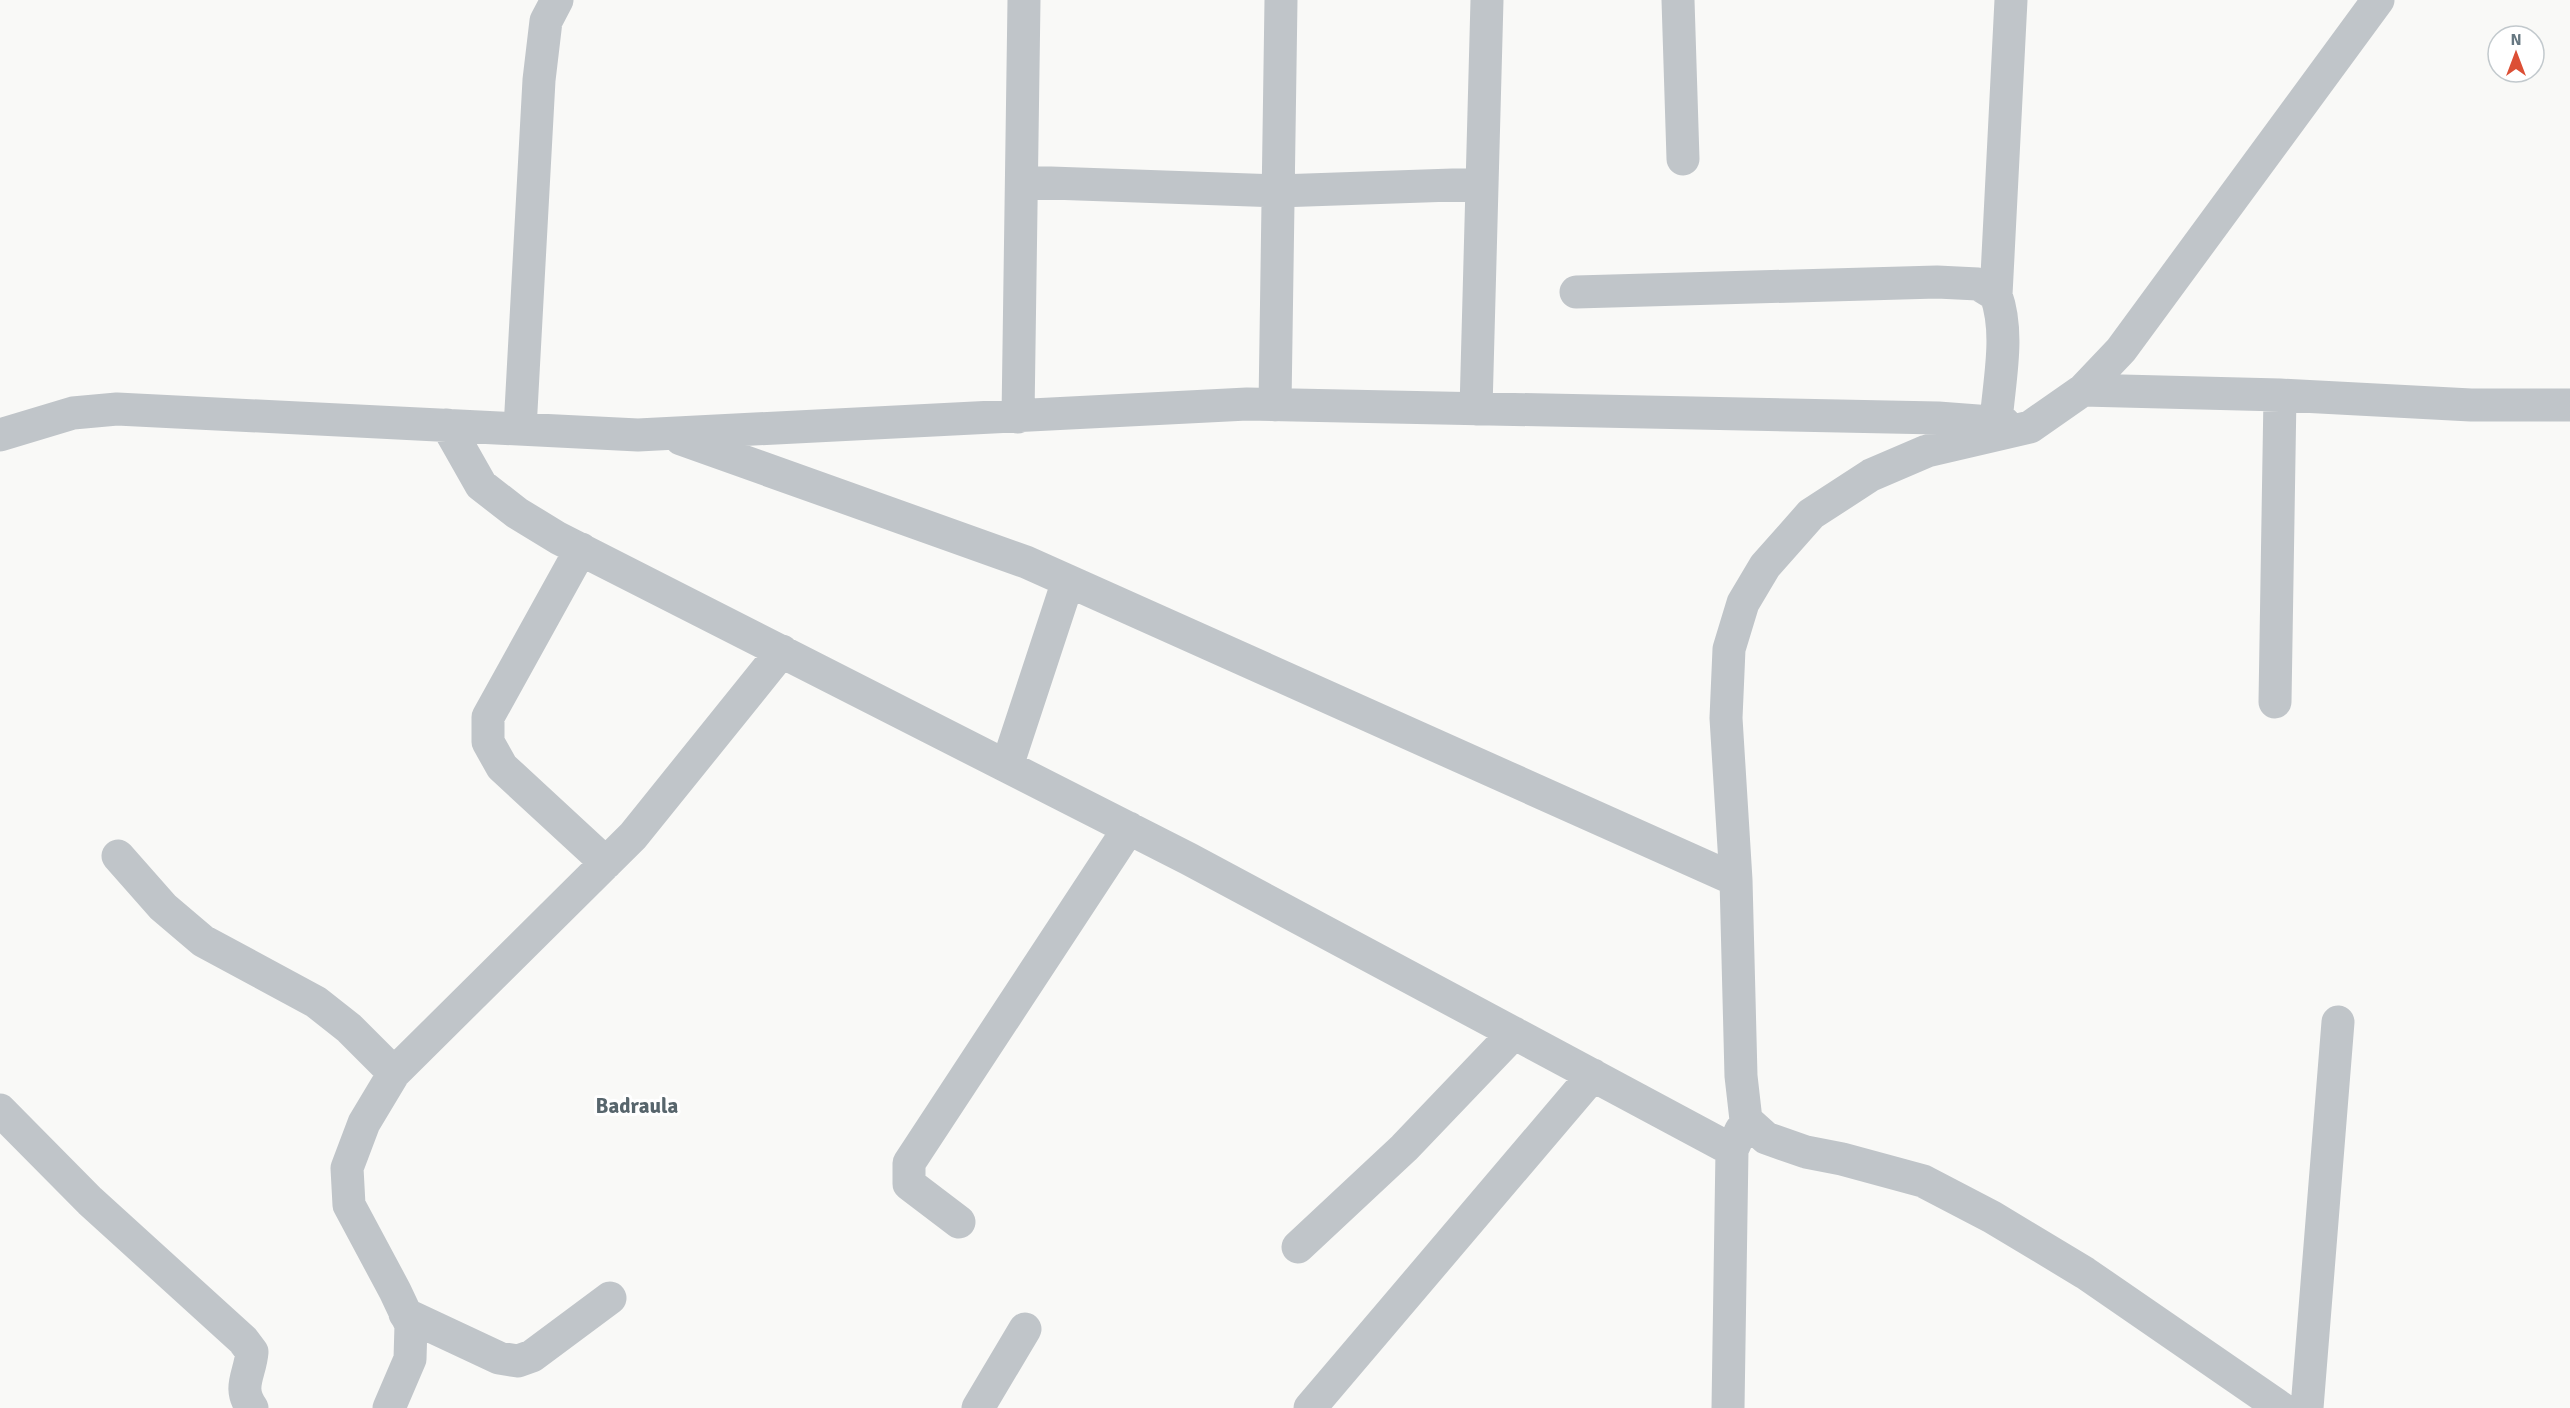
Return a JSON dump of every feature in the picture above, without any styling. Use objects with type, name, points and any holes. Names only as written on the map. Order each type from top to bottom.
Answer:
[{"type":"street","points":[[520,429],[539,80],[546,21],[557,0]]},
{"type":"street","points":[[1018,417],[1024,0]]},
{"type":"street","points":[[1275,405],[1281,0]]},
{"type":"street","points":[[1476,409],[1487,0]]},
{"type":"street","points":[[1678,0],[1683,159]]},
{"type":"street","points":[[1996,422],[2003,330],[2002,311],[1996,295],[2011,0]]},
{"type":"street","points":[[1728,1408],[1732,1150],[1746,1120],[1741,1076],[1736,880],[1726,718],[1729,649],[1743,603],[1765,566],[1811,514],[1871,475],[1927,451],[2030,427],[2083,390],[2121,350],[2378,0]]},
{"type":"street","points":[[1022,182],[1278,191],[1482,184]]},
{"type":"street","points":[[1576,292],[1937,282],[1978,284],[1996,295]]},
{"type":"street","points":[[2083,390],[2280,395],[2471,405],[2570,405]]},
{"type":"street","points":[[2275,702],[2280,395]]},
{"type":"street","points":[[0,435],[73,413],[117,409],[668,434],[1247,404],[1938,418],[2030,427]]},
{"type":"street","points":[[447,425],[481,485],[517,513],[581,549],[1128,828],[1732,1150]]},
{"type":"street","points":[[668,434],[1026,562],[1736,880]]},
{"type":"street","points":[[581,549],[489,717],[488,742],[502,767],[606,863]]},
{"type":"street","points":[[1007,766],[1068,581]]},
{"type":"street","points":[[388,1408],[410,1359],[411,1325],[349,1205],[347,1168],[364,1123],[394,1073],[606,863],[664,799],[782,651]]},
{"type":"street","points":[[959,1222],[909,1184],[909,1163],[1128,828]]},
{"type":"street","points":[[118,856],[163,907],[203,941],[316,1002],[349,1028],[394,1073]]},
{"type":"street","points":[[2307,1408],[2338,1022]]},
{"type":"street","points":[[1298,1247],[1404,1148],[1514,1033]]},
{"type":"street","points":[[1310,1408],[1593,1075]]},
{"type":"street","points":[[0,1110],[90,1201],[243,1340],[252,1352],[251,1366],[245,1381],[244,1397],[252,1408]]},
{"type":"street","points":[[1746,1120],[1766,1138],[1806,1152],[1842,1159],[1923,1182],[1992,1217],[2085,1273],[2281,1408]]},
{"type":"street","points":[[405,1314],[499,1358],[518,1361],[532,1356],[610,1298]]},
{"type":"street","points":[[978,1408],[1024,1329]]},
{"type":"district","name":"Badraula","points":[[637,1106]]}]
